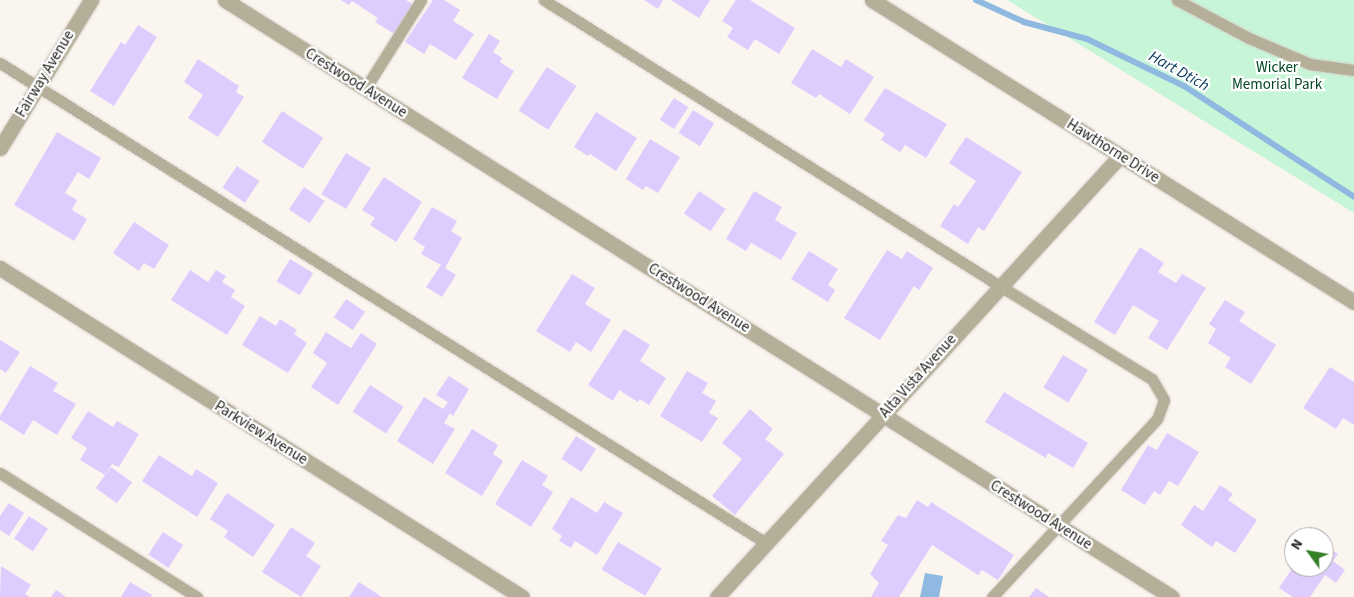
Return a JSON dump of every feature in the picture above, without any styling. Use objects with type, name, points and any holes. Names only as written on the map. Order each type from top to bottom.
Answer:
[{"type":"street","name":"Fairway Avenue","points":[[0,148],[91,0]]},
{"type":"street","name":"Crestwood Avenue","points":[[226,0],[1172,597]]},
{"type":"street","name":"Hawthorne Drive","points":[[872,0],[1354,302]]},
{"type":"street","name":"Alta Vista Avenue","points":[[717,597],[1120,156]]},
{"type":"street","name":"Parkview Avenue","points":[[0,268],[522,597]]},
{"type":"lane","points":[[365,89],[421,0]]},
{"type":"lane","points":[[544,0],[1152,379],[1164,400],[1157,419],[992,597]]},
{"type":"lane","points":[[1177,0],[1249,38],[1310,64],[1354,70]]},
{"type":"lane","points":[[0,62],[766,543]]},
{"type":"lane","points":[[0,472],[198,597]]},
{"type":"green space","name":"Wicker Memorial Park","points":[[1007,0],[1354,0],[1354,213]]},
{"type":"water","points":[[925,573],[943,576],[939,597],[920,597]]},
{"type":"building","points":[[341,0],[406,0],[415,6],[396,35],[375,22],[378,18],[352,1],[349,5]]},
{"type":"building","points":[[433,0],[444,0],[460,10],[453,21],[474,34],[456,60],[430,44],[424,54],[405,42]]},
{"type":"building","points":[[644,0],[663,0],[658,9]]},
{"type":"building","points":[[671,0],[710,0],[699,18]]},
{"type":"building","points":[[736,0],[750,0],[795,28],[779,54],[755,39],[748,50],[727,37],[733,28],[722,21]]},
{"type":"building","points":[[138,25],[157,37],[114,106],[90,91],[121,42],[125,45]]},
{"type":"building","points":[[489,34],[500,41],[493,52],[502,58],[500,62],[514,71],[497,99],[462,78]]},
{"type":"building","points":[[812,49],[841,67],[846,59],[874,77],[850,114],[819,94],[816,98],[791,83]]},
{"type":"building","points":[[198,59],[239,86],[236,92],[244,97],[218,137],[188,118],[203,95],[184,82]]},
{"type":"building","points":[[547,67],[576,86],[548,130],[519,111]]},
{"type":"building","points":[[885,88],[947,124],[926,158],[905,145],[900,152],[881,140],[885,134],[864,120]]},
{"type":"building","points":[[674,98],[688,107],[674,129],[660,120]]},
{"type":"building","points":[[693,110],[714,123],[700,146],[679,133]]},
{"type":"building","points":[[282,111],[323,138],[303,169],[262,142]]},
{"type":"building","points":[[596,112],[637,138],[616,171],[590,154],[588,156],[574,147]]},
{"type":"building","points":[[57,132],[101,158],[89,179],[78,172],[65,193],[77,200],[72,210],[87,219],[74,241],[14,205]]},
{"type":"building","points":[[966,137],[1022,172],[984,231],[978,227],[968,244],[940,226],[954,204],[958,207],[976,181],[949,163]]},
{"type":"building","points":[[650,139],[680,157],[658,193],[646,186],[643,190],[626,179]]},
{"type":"building","points":[[346,153],[371,168],[346,209],[321,194]]},
{"type":"building","points":[[237,166],[259,181],[245,203],[222,188]]},
{"type":"building","points":[[384,177],[422,202],[396,242],[370,225],[375,218],[362,210]]},
{"type":"building","points":[[304,187],[325,201],[310,223],[289,209]]},
{"type":"building","points":[[699,191],[726,209],[710,231],[684,213]]},
{"type":"building","points":[[754,191],[782,207],[775,220],[797,233],[781,260],[751,243],[746,251],[726,239]]},
{"type":"building","points":[[432,207],[457,221],[451,231],[462,238],[445,268],[456,275],[442,297],[426,287],[441,265],[421,254],[425,247],[413,239]]},
{"type":"building","points":[[134,222],[169,245],[154,269],[144,263],[139,271],[113,253]]},
{"type":"building","points":[[1140,247],[1164,263],[1158,272],[1176,283],[1182,274],[1206,288],[1167,350],[1148,338],[1159,321],[1133,305],[1115,335],[1094,322]]},
{"type":"building","points":[[887,250],[902,259],[907,251],[933,268],[919,290],[914,286],[880,340],[844,318]]},
{"type":"building","points":[[809,251],[838,269],[828,285],[835,290],[828,302],[791,279]]},
{"type":"building","points":[[290,259],[313,273],[300,295],[277,281]]},
{"type":"building","points":[[190,270],[208,282],[216,270],[226,276],[222,282],[235,290],[231,297],[245,306],[227,335],[171,300]]},
{"type":"building","points":[[572,274],[595,288],[585,304],[611,320],[591,352],[576,342],[570,352],[536,331]]},
{"type":"building","points":[[346,299],[365,312],[353,330],[334,317]]},
{"type":"building","points":[[1225,300],[1245,312],[1239,321],[1276,345],[1251,384],[1225,367],[1231,358],[1208,343],[1216,329],[1209,324]]},
{"type":"building","points":[[260,316],[276,326],[280,319],[297,330],[294,334],[307,343],[288,373],[242,345]]},
{"type":"building","points":[[624,329],[650,345],[640,361],[666,378],[649,405],[640,399],[638,402],[619,390],[613,401],[588,385]]},
{"type":"building","points":[[326,332],[351,348],[361,333],[377,344],[338,405],[311,387],[327,363],[313,353]]},
{"type":"building","points":[[0,340],[20,352],[6,373],[0,369]]},
{"type":"building","points":[[1063,355],[1088,370],[1068,403],[1043,388]]},
{"type":"building","points":[[30,366],[58,383],[53,391],[76,404],[57,435],[33,420],[24,435],[0,420],[0,416]]},
{"type":"building","points":[[1330,367],[1354,382],[1354,425],[1343,418],[1336,429],[1303,408]]},
{"type":"building","points":[[687,371],[708,383],[702,393],[716,401],[709,413],[718,418],[702,442],[660,416]]},
{"type":"building","points":[[449,376],[469,389],[453,416],[450,413],[444,423],[455,429],[433,464],[397,441],[424,397],[443,409],[448,402],[436,395]]},
{"type":"building","points":[[370,385],[404,407],[386,434],[353,412]]},
{"type":"building","points":[[1004,392],[1088,443],[1073,468],[1048,453],[1046,458],[985,422]]},
{"type":"building","points":[[750,409],[773,429],[765,439],[784,454],[735,515],[712,496],[742,459],[722,443]]},
{"type":"building","points":[[88,411],[113,427],[117,421],[139,434],[119,467],[112,464],[105,475],[80,460],[87,448],[71,438]]},
{"type":"building","points":[[472,429],[498,445],[493,454],[503,461],[482,496],[445,473]]},
{"type":"building","points":[[1167,433],[1199,452],[1178,486],[1169,481],[1160,495],[1154,491],[1145,505],[1121,490],[1148,445],[1157,450]]},
{"type":"building","points":[[576,436],[596,449],[581,472],[561,459]]},
{"type":"building","points":[[159,455],[192,476],[196,469],[218,483],[197,517],[142,481]]},
{"type":"building","points":[[522,460],[548,476],[542,485],[553,492],[531,527],[495,504]]},
{"type":"building","points":[[111,467],[132,482],[117,503],[96,488]]},
{"type":"building","points":[[1220,485],[1233,494],[1228,500],[1257,520],[1235,553],[1216,541],[1212,547],[1181,525],[1194,505],[1203,511]]},
{"type":"building","points":[[227,493],[275,525],[253,557],[224,537],[228,531],[210,519]]},
{"type":"building","points":[[571,497],[597,513],[604,502],[623,513],[597,555],[575,541],[571,548],[559,541],[562,536],[552,529]]},
{"type":"building","points":[[917,500],[928,507],[931,502],[1014,555],[998,580],[982,570],[978,575],[932,545],[899,597],[871,597],[879,583],[870,574],[888,545],[881,541],[898,515],[906,518]]},
{"type":"building","points":[[9,503],[24,513],[9,536],[0,530],[0,516]]},
{"type":"building","points":[[29,516],[48,529],[33,551],[14,538]]},
{"type":"building","points":[[291,527],[315,543],[306,556],[321,566],[301,597],[262,572]]},
{"type":"building","points":[[163,532],[183,545],[168,568],[148,555]]},
{"type":"building","points":[[618,542],[662,568],[645,596],[602,569]]},
{"type":"building","points":[[1334,551],[1338,554],[1334,560]]},
{"type":"building","points":[[1334,562],[1345,570],[1336,583],[1328,577],[1334,577]]},
{"type":"building","points":[[1,566],[31,585],[25,594],[30,597],[0,597]]},
{"type":"building","points":[[1286,577],[1324,577],[1310,597],[1293,597],[1279,588]]},
{"type":"building","points":[[130,582],[152,595],[151,597],[121,597]]},
{"type":"building","points":[[359,582],[382,597],[349,597]]},
{"type":"building","points":[[1036,588],[1049,597],[1029,597]]},
{"type":"building","points":[[56,590],[66,597],[51,597]]},
{"type":"waterway","name":"Hart Dtich","points":[[976,0],[1024,22],[1087,39],[1184,86],[1354,197]]}]
